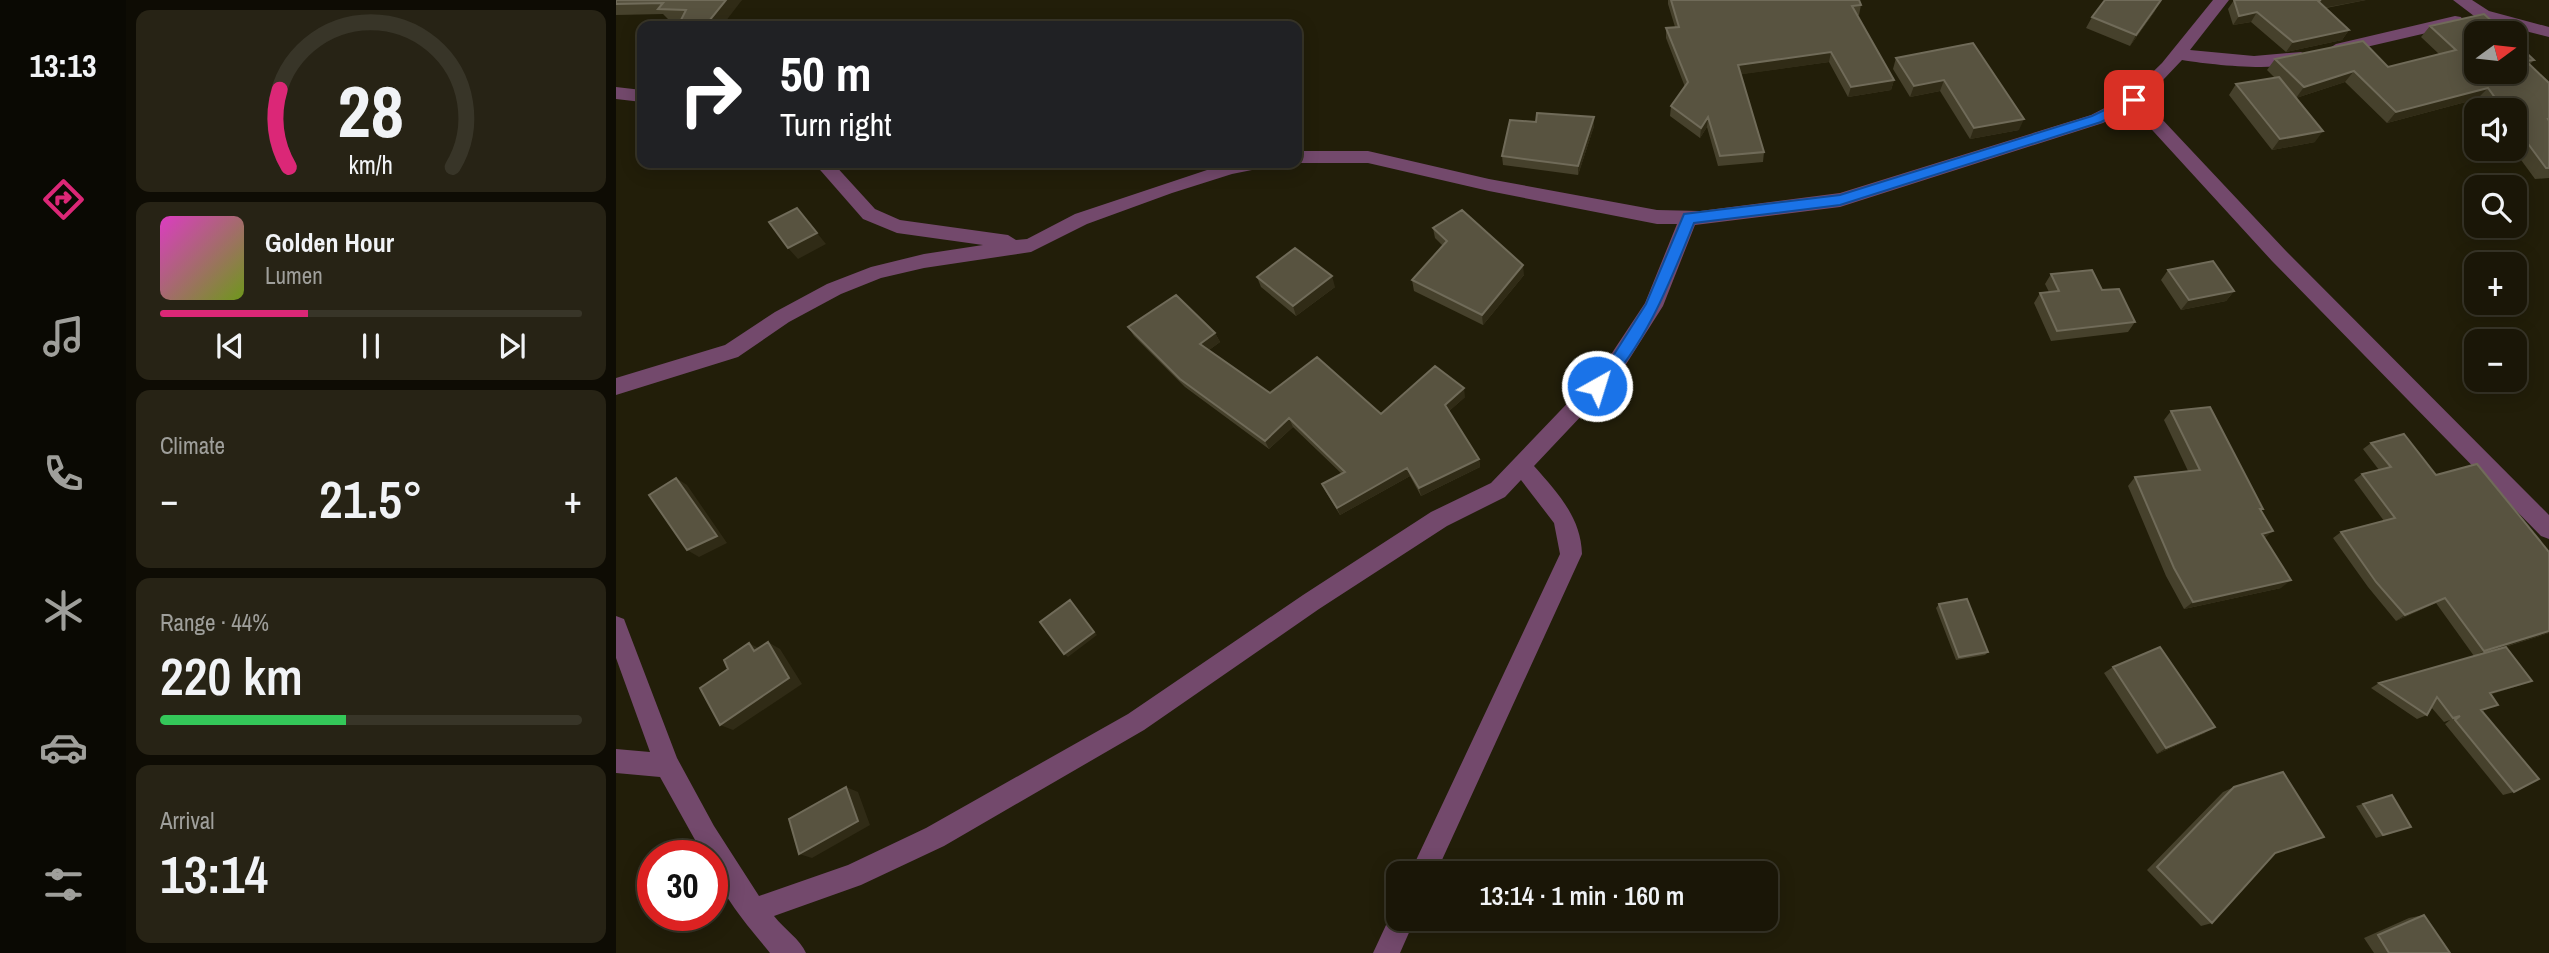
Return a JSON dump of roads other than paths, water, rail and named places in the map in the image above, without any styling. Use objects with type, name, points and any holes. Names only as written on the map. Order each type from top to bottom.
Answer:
[{"type":"street","points":[[1302,158],[1368,157],[1489,185],[1657,217],[1689,218],[1840,200],[2097,119],[2134,100],[2168,67],[2221,0]]},
{"type":"street","points":[[2177,54],[2227,62],[2292,59],[2474,5],[2549,32]]},
{"type":"street","points":[[616,93],[637,95]]},
{"type":"street","points":[[2134,100],[2279,256],[2549,529]]},
{"type":"street","points":[[828,168],[869,214],[897,226],[1031,245]]},
{"type":"street","points":[[616,387],[628,381],[731,351],[782,317],[834,289],[878,272],[924,261],[1031,245],[1081,219],[1231,168]]},
{"type":"street","points":[[753,911],[852,876],[935,837],[1136,722],[1311,602],[1439,519],[1499,490],[1611,371],[1653,306],[1689,218]]},
{"type":"street","points":[[1429,861],[1571,554],[1573,538],[1568,523],[1521,465]]},
{"type":"street","points":[[616,627],[667,765],[705,835],[753,911],[780,944],[793,953]]},
{"type":"street","points":[[616,761],[667,765]]},
{"type":"street","points":[[1386,953],[1396,931]]}]
